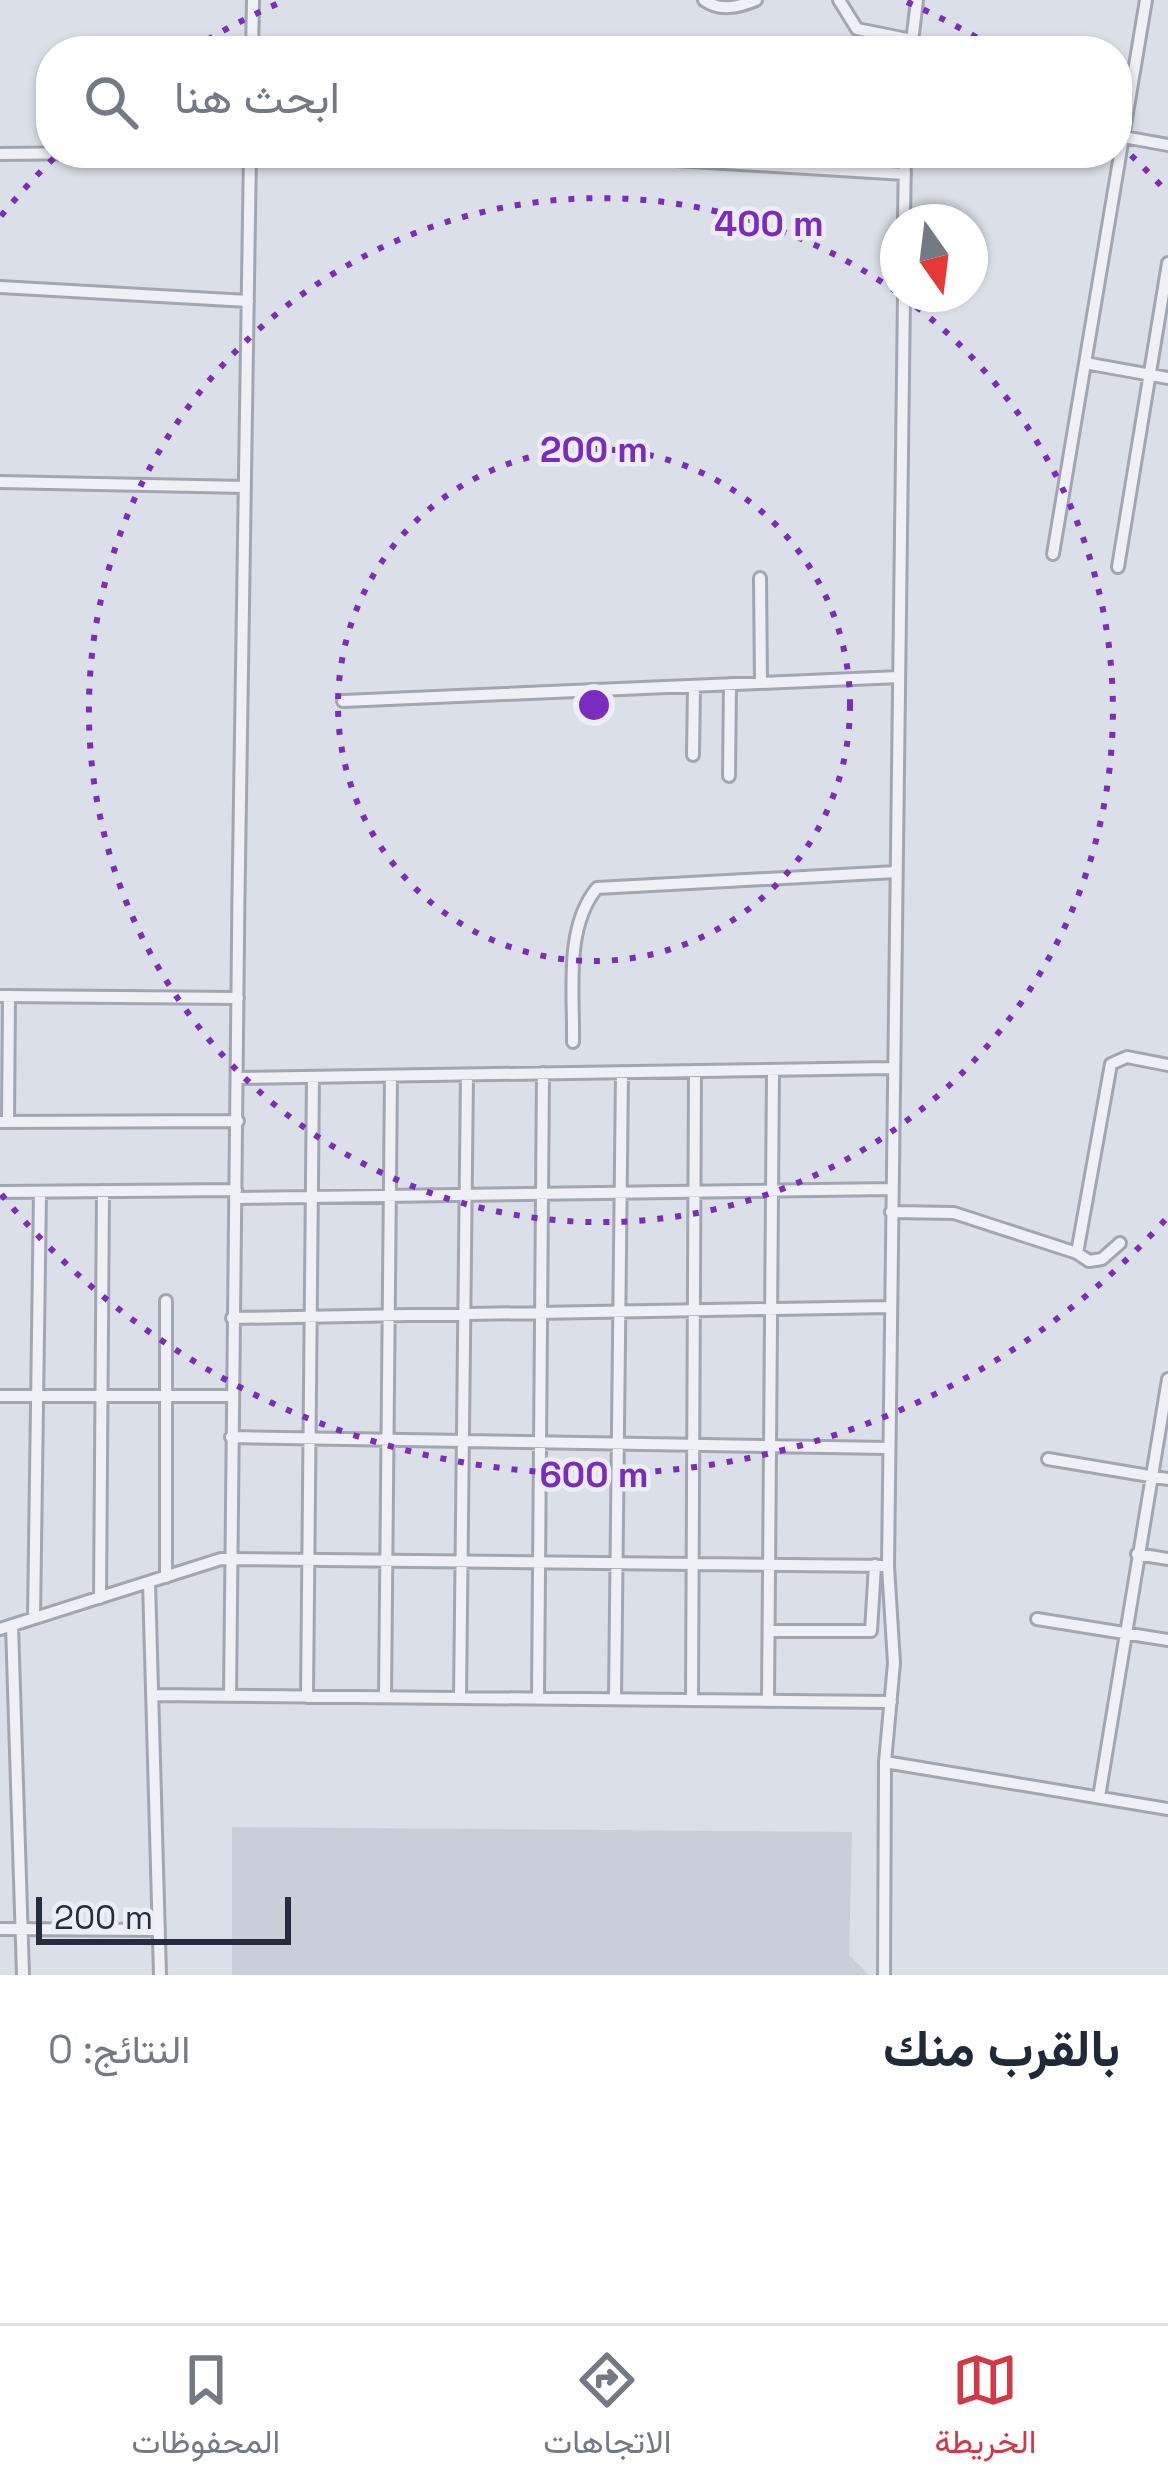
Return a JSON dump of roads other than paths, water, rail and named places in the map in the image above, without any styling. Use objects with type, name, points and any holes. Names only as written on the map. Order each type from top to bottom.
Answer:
[{"type":"street","points":[[252,36],[253,0]]},
{"type":"street","points":[[704,0],[730,8],[756,0]]},
{"type":"street","points":[[839,0],[856,28],[882,36]]},
{"type":"street","points":[[913,36],[917,0]]},
{"type":"street","points":[[1132,73],[1146,0]]},
{"type":"street","points":[[1132,138],[1168,145]]},
{"type":"street","points":[[0,154],[36,154]]},
{"type":"street","points":[[230,1696],[230,1396],[239,1078],[250,168]]},
{"type":"street","points":[[795,168],[904,175]]},
{"type":"street","points":[[904,168],[904,204]]},
{"type":"street","points":[[1053,554],[1115,168]]},
{"type":"street","points":[[1118,567],[1168,263]]},
{"type":"street","points":[[0,287],[248,301]]},
{"type":"street","points":[[770,1631],[871,1631],[881,1565],[889,1448],[904,312]]},
{"type":"street","points":[[1085,363],[1168,378]]},
{"type":"street","points":[[0,482],[245,487]]},
{"type":"street","points":[[760,578],[761,683]]},
{"type":"street","points":[[343,701],[899,677]]},
{"type":"street","points":[[729,776],[730,684]]},
{"type":"street","points":[[693,755],[694,686]]},
{"type":"street","points":[[573,1042],[576,931],[597,888],[896,872]]},
{"type":"street","points":[[238,998],[4,996],[4,1122],[238,1121]]},
{"type":"street","points":[[1077,1253],[1111,1064],[1127,1057],[1168,1065]]},
{"type":"street","points":[[239,1078],[892,1068]]},
{"type":"street","points":[[768,1699],[773,1070]]},
{"type":"street","points":[[692,1699],[695,1071]]},
{"type":"street","points":[[615,1697],[622,1072]]},
{"type":"street","points":[[538,1697],[543,1073]]},
{"type":"street","points":[[460,1698],[467,1075]]},
{"type":"street","points":[[385,1697],[391,1076]]},
{"type":"street","points":[[307,1697],[313,1077]]},
{"type":"street","points":[[0,1192],[312,1197],[891,1190]]},
{"type":"street","points":[[100,1598],[104,1191]]},
{"type":"street","points":[[34,1618],[40,1192]]},
{"type":"street","points":[[891,1212],[967,1216],[1077,1253],[1085,1260],[1096,1261],[1120,1243]]},
{"type":"street","points":[[166,1301],[166,1577]]},
{"type":"street","points":[[232,1318],[890,1307]]},
{"type":"street","points":[[1099,1797],[1168,1379]]},
{"type":"street","points":[[0,1396],[230,1396]]},
{"type":"street","points":[[231,1437],[889,1448]]},
{"type":"street","points":[[1048,1459],[1168,1480]]},
{"type":"street","points":[[1137,1554],[1168,1559]]},
{"type":"street","points":[[23,1975],[6,1627],[232,1558],[881,1565]]},
{"type":"street","points":[[881,1565],[894,1663],[885,1762],[884,1975]]},
{"type":"street","points":[[149,1582],[160,1975]]},
{"type":"street","points":[[1037,1618],[1168,1640]]},
{"type":"street","points":[[153,1696],[890,1702]]},
{"type":"street","points":[[885,1762],[1168,1809]]},
{"type":"street","points":[[0,1929],[159,1930]]}]
